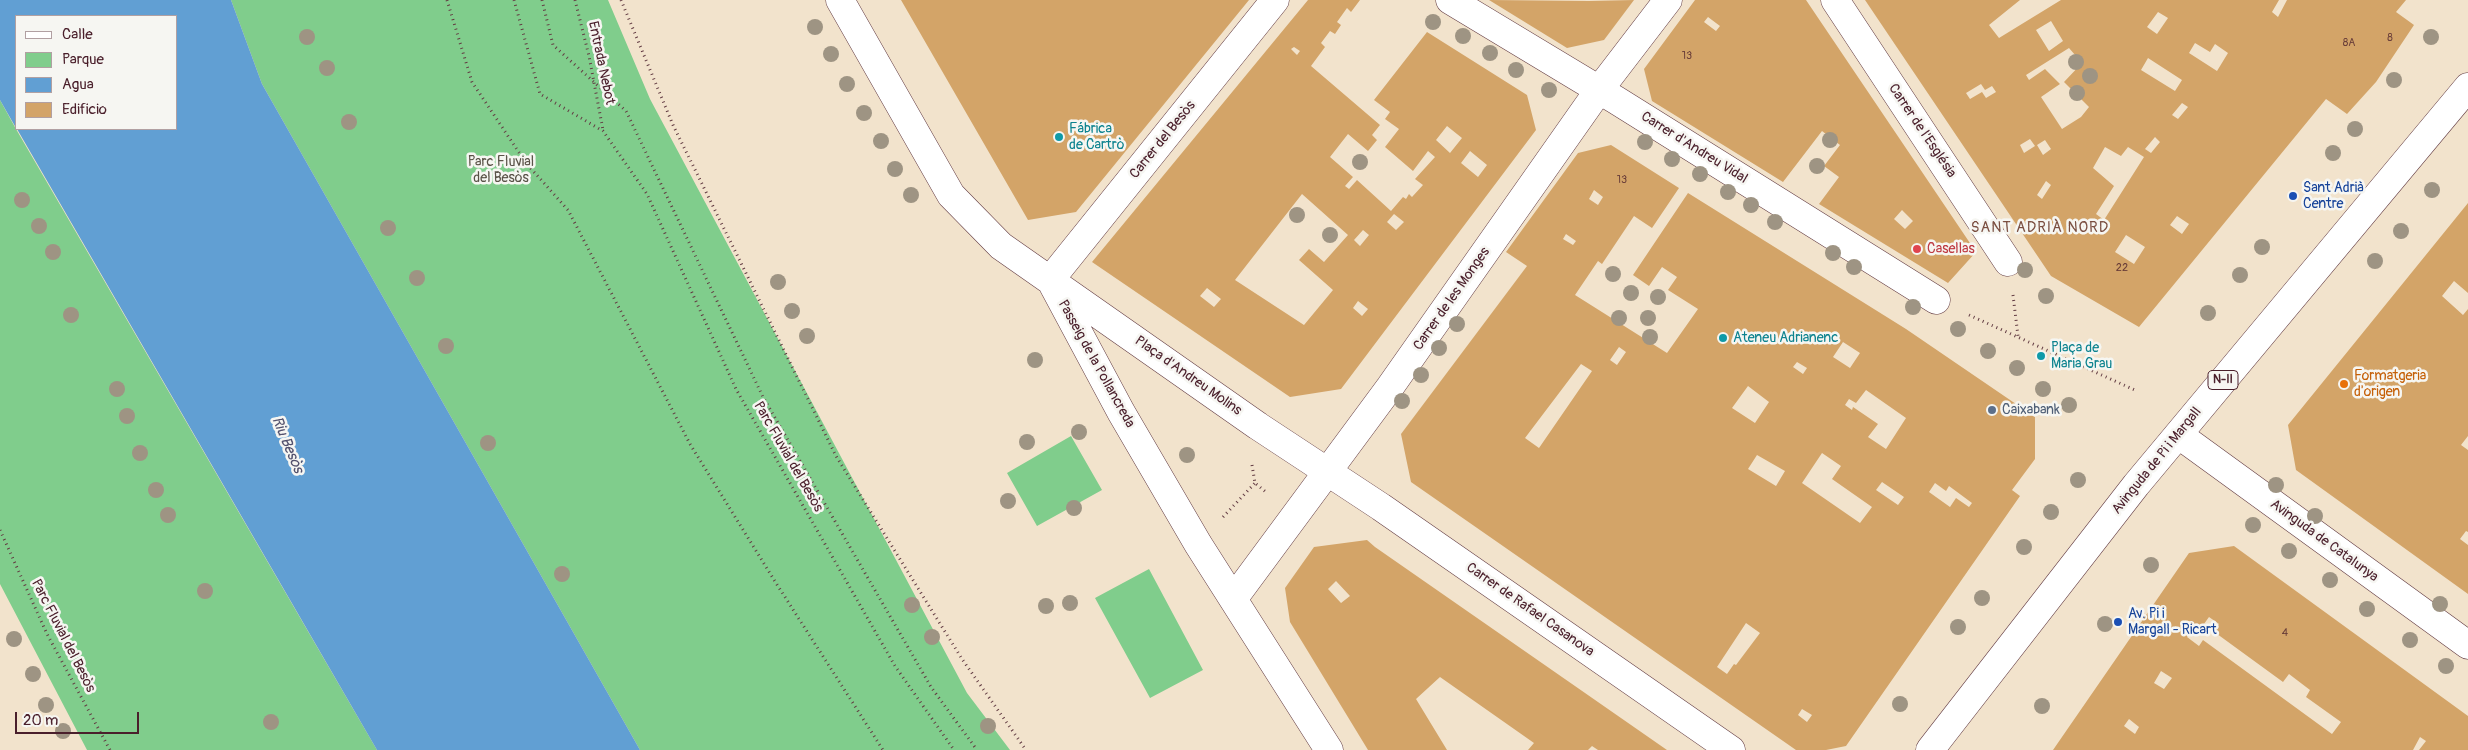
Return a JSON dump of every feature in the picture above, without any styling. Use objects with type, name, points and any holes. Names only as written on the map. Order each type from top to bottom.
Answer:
[{"type":"street","name":"Passeig de la Pollancreda","points":[[840,0],[951,195],[1001,246],[1050,280],[1121,412],[1198,544],[1329,750]]},
{"type":"street","name":"Carrer del Besòs","points":[[1050,280],[1276,0]]},
{"type":"street","name":"Carrer d'Andreu Vidal","points":[[1450,0],[1599,90],[1936,300]]},
{"type":"street","name":"Carrer de les Monges","points":[[1234,598],[1401,371],[1599,90],[1668,0]]},
{"type":"street","name":"Carrer de l'Església","points":[[1835,0],[2008,262]]},
{"type":"street","name":"Avinguda de Pi i Margall","points":[[1930,750],[2061,579],[2306,279],[2468,87]]},
{"type":"street","name":"Plaça d'Andreu Molins","points":[[1050,280],[1258,426],[1327,471]]},
{"type":"street","name":"Avinguda de Catalunya","points":[[2179,435],[2468,646]]},
{"type":"street","name":"Carrer de Rafael Casanova","points":[[1327,471],[1731,750]]},
{"type":"path","points":[[448,0],[472,82],[526,163],[568,210],[690,444],[791,607],[883,750]]},
{"type":"path","name":"Parc Fluvial del Besòs","points":[[514,0],[540,94],[603,131],[647,194],[736,389],[895,666],[954,750]]},
{"type":"path","name":"Parc Fluvial del Besòs","points":[[542,0],[553,45],[594,80],[626,111],[763,397],[926,679],[977,750]]},
{"type":"path","name":"Entrada Nebot","points":[[575,0],[594,80],[603,131]]},
{"type":"path","points":[[621,0],[673,125],[836,456],[962,659],[1026,750]]},
{"type":"path","points":[[1936,300],[2137,391]]},
{"type":"path","points":[[1217,524],[1255,483],[1271,496]]},
{"type":"path","name":"Parc Fluvial del Besòs","points":[[0,530],[47,634],[110,750]]},
{"type":"green space","name":"Parc Fluvial del Besòs","points":[[231,0],[608,0],[650,99],[967,693],[1010,750],[640,750],[262,84]]},
{"type":"green space","points":[[0,100],[15,130],[377,750],[87,750],[0,584]]},
{"type":"green space","points":[[1071,436],[1102,490],[1037,526],[1007,473]]},
{"type":"green space","points":[[1149,569],[1203,670],[1150,698],[1095,598]]},
{"type":"water","name":"Riu Besòs","points":[[0,0],[231,0],[262,84],[640,750],[377,750],[18,130],[178,130],[178,15],[15,15],[15,126],[0,100]]},
{"type":"building","name":"Fábrica de Cartrò","points":[[901,0],[1249,0],[1076,212],[1028,220]]},
{"type":"building","points":[[1308,0],[1360,0],[1351,12],[1347,8],[1337,22],[1341,25],[1335,34],[1330,31],[1321,43],[1325,47],[1311,66],[1380,125],[1372,135],[1377,140],[1368,151],[1348,134],[1330,157],[1353,177],[1345,186],[1349,189],[1357,180],[1391,211],[1403,197],[1406,199],[1409,194],[1412,197],[1423,185],[1415,179],[1435,157],[1428,151],[1413,171],[1385,147],[1399,129],[1385,119],[1390,112],[1374,100],[1427,32],[1527,95],[1536,130],[1341,389],[1290,397],[1092,262]],"holes":[[[1294,47],[1300,51],[1297,55],[1291,49]],[[1447,126],[1462,138],[1450,153],[1436,140]],[[1470,151],[1487,165],[1478,177],[1461,163]],[[1302,194],[1348,235],[1324,262],[1309,249],[1299,260],[1333,290],[1304,325],[1235,280]],[[1394,214],[1404,222],[1396,230],[1387,222]],[[1363,230],[1369,235],[1360,246],[1354,240]],[[1207,288],[1221,299],[1214,307],[1200,296]],[[1358,301],[1368,309],[1362,316],[1353,308]]]},
{"type":"building","points":[[1489,0],[1634,0],[1604,40],[1567,48]]},
{"type":"building","points":[[1695,0],[1806,0],[1976,252],[1948,283],[1819,204],[1839,177],[1824,166],[1840,145],[1822,131],[1783,182],[1652,101],[1644,69]],"holes":[[[1708,17],[1720,26],[1716,31],[1704,22]],[[1902,210],[1913,221],[1905,229],[1894,219]]]},
{"type":"building","points":[[1865,0],[2020,0],[1989,25],[1999,38],[2061,0],[2279,0],[2272,12],[2278,17],[2287,0],[2406,0],[2396,12],[2414,25],[2376,82],[2347,114],[2326,99],[2139,327],[2051,276]],"holes":[[[2158,12],[2168,18],[2157,34],[2147,27]],[[2051,21],[2063,41],[2049,51],[2036,30]],[[2195,43],[2210,52],[2215,44],[2228,53],[2217,71],[2189,53]],[[2069,48],[2082,63],[2064,82],[2089,107],[2081,117],[2062,129],[2041,97],[2060,84],[2045,69],[2029,80],[2026,75]],[[2148,58],[2182,80],[2175,91],[2141,70]],[[1981,84],[1985,90],[1992,86],[1996,92],[1986,98],[1982,92],[1970,99],[1966,93]],[[2182,103],[2188,107],[2178,119],[2172,115]],[[2155,137],[2160,142],[2151,153],[2145,149]],[[2030,139],[2035,146],[2024,153],[2020,145]],[[2045,140],[2051,149],[2043,155],[2037,145]],[[2105,147],[2121,156],[2128,147],[2144,157],[2104,220],[2096,214],[2114,186],[2093,168]],[[2046,181],[2051,185],[2042,199],[2037,195]],[[2177,216],[2189,224],[2182,234],[2170,225]],[[2126,235],[2145,247],[2134,264],[2115,252]]]},
{"type":"building","points":[[1611,145],[1679,188],[1652,228],[1634,216],[1602,264],[1598,261],[1575,295],[1667,353],[1698,309],[1668,290],[1677,277],[1662,267],[1649,286],[1633,275],[1688,193],[1906,329],[2035,417],[2035,459],[2012,490],[2020,496],[1846,746],[1826,750],[1796,750],[1411,482],[1401,434],[1527,266],[1506,252],[1578,153]],"holes":[[[1594,190],[1603,197],[1598,205],[1589,199]],[[1566,234],[1576,241],[1573,245],[1563,239]],[[1843,342],[1860,353],[1850,368],[1833,357]],[[1619,347],[1626,352],[1617,365],[1610,360]],[[1797,362],[1807,368],[1803,374],[1793,367]],[[1581,364],[1592,371],[1539,448],[1525,438]],[[1748,386],[1769,402],[1755,423],[1732,408]],[[1866,390],[1906,418],[1886,449],[1868,437],[1878,424],[1853,407],[1852,410],[1845,405],[1849,399],[1856,403]],[[1822,453],[1841,466],[1832,479],[1872,507],[1860,523],[1802,483]],[[1757,455],[1785,471],[1776,486],[1748,469]],[[1882,482],[1904,497],[1898,505],[1876,490]],[[1935,483],[1946,491],[1949,486],[1972,503],[1969,507],[1956,498],[1950,507],[1929,492]],[[1746,623],[1760,633],[1736,665],[1734,664],[1727,674],[1717,667]],[[1802,709],[1812,715],[1807,722],[1798,715]]]},
{"type":"building","points":[[2468,203],[2468,293],[2454,281],[2442,296],[2463,315],[2468,309],[2468,436],[2461,445],[2468,450],[2468,532],[2466,531],[2460,539],[2468,545],[2468,594],[2296,470],[2288,425]]},
{"type":"building","points":[[1367,540],[1667,750],[1598,750],[1592,746],[1588,750],[1528,750],[1534,743],[1440,677],[1416,699],[1447,750],[1368,750],[1290,622],[1285,588],[1314,547]],"holes":[[[1336,581],[1350,596],[1341,603],[1328,589]]]},
{"type":"building","points":[[2234,546],[2468,716],[2468,750],[2419,750],[2426,741],[2420,737],[2413,750],[2053,750],[2189,553]],"holes":[[[2209,617],[2219,624],[2213,631],[2283,682],[2289,674],[2310,690],[2306,697],[2341,722],[2332,734],[2203,640],[2199,646],[2187,637],[2191,631],[2196,635]],[[2161,671],[2172,678],[2164,689],[2154,683]],[[2129,719],[2139,727],[2135,734],[2124,726]]]},
{"type":"place","name":"Fábrica de Cartrò","points":[[1059,137]]},
{"type":"place","name":"Sant Adrià Centre","points":[[2293,196]]},
{"type":"place","name":"Casellas","points":[[1917,249]]},
{"type":"place","name":"Ateneu Adrianenc","points":[[1723,338]]},
{"type":"place","name":"Plaça de Maria Grau","points":[[2041,356]]},
{"type":"place","name":"Formatgeria d'origen","points":[[2344,384]]},
{"type":"place","name":"Caixabank","points":[[1992,410]]},
{"type":"place","name":"Av. Pi i Margall - Ricart","points":[[2118,622]]},
{"type":"district","name":"SANT ADRIÀ NORD","points":[[2040,228]]}]
